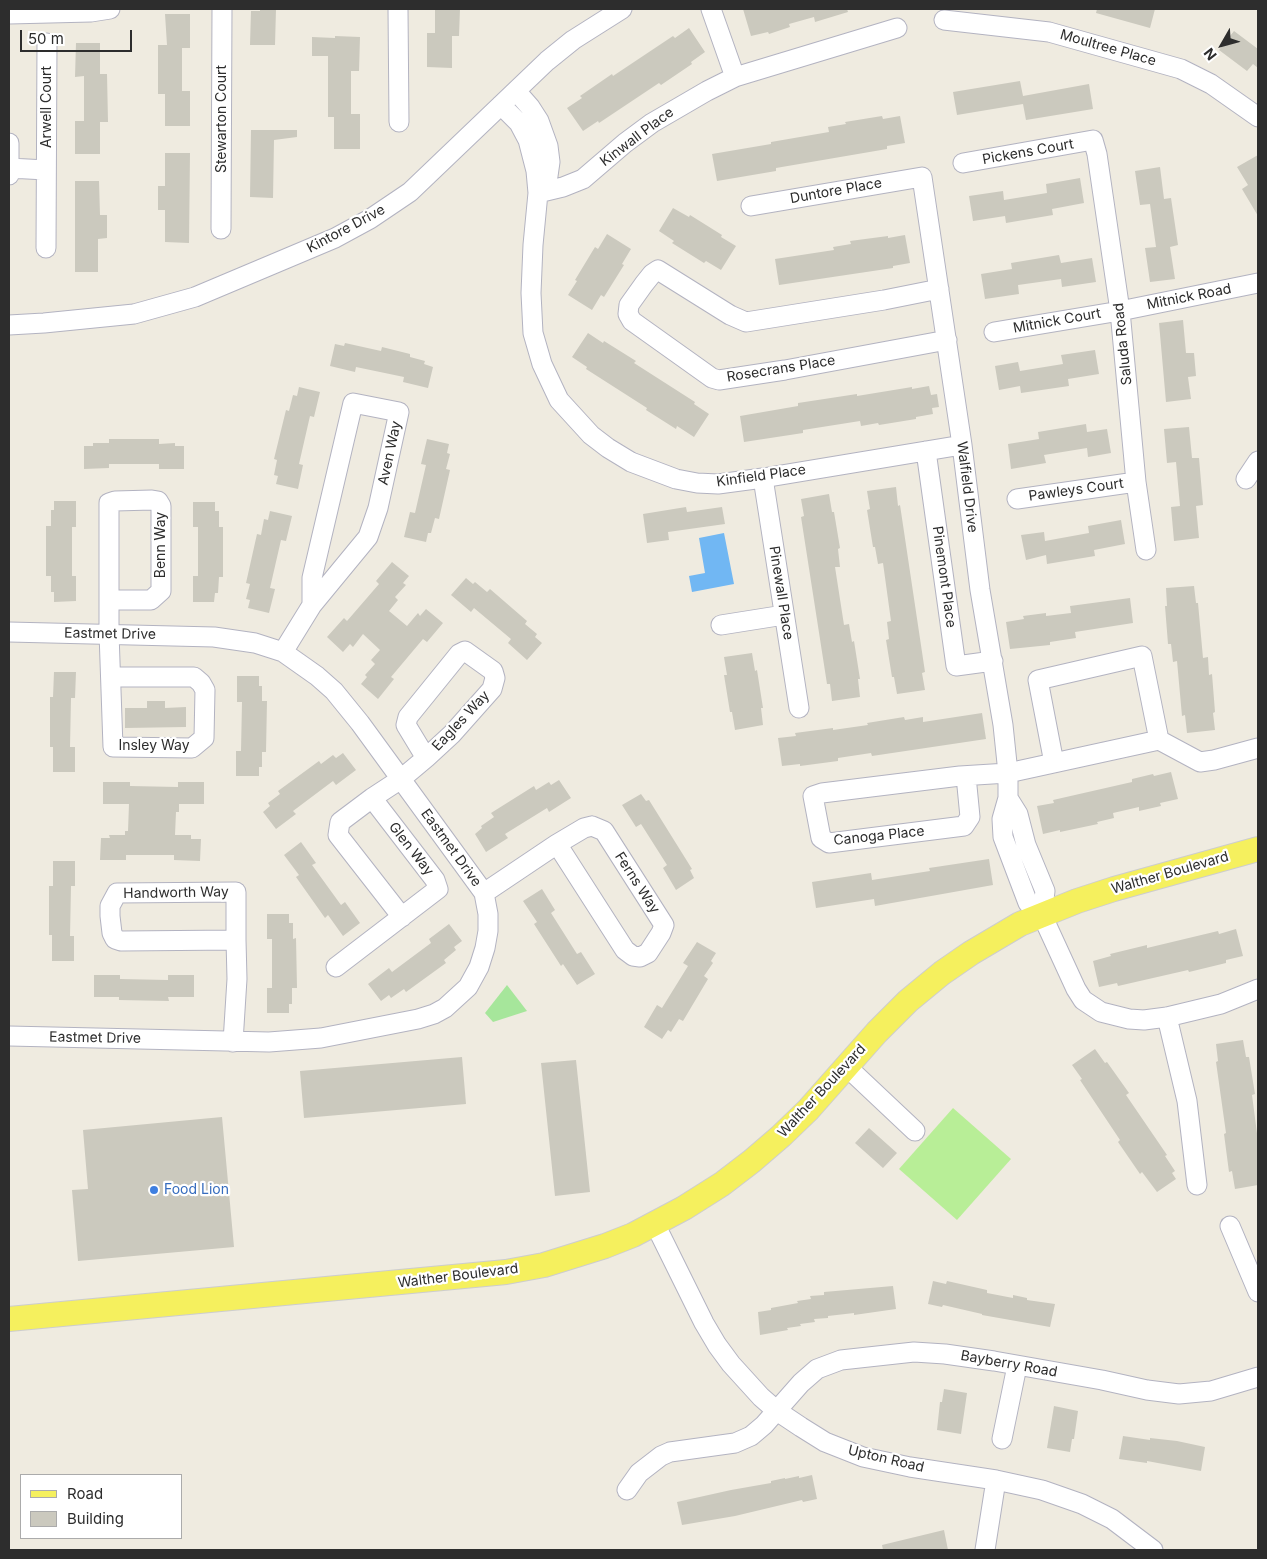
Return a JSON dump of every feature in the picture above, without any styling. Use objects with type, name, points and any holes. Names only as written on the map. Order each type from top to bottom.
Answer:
[{"type":"main road","name":"Walther Boulevard","points":[[9,1319],[506,1272],[544,1265],[633,1235],[722,1184],[782,1136],[908,1001],[942,973],[996,938],[1042,915],[1114,889],[1258,849]]},
{"type":"street","points":[[9,14],[90,12],[110,9]]},
{"type":"street","name":"Stewarton Court","points":[[222,9],[222,228]]},
{"type":"street","points":[[398,9],[399,122]]},
{"type":"street","name":"Kintore Drive","points":[[9,325],[44,324],[134,314],[194,297],[335,238],[370,219],[410,192],[547,61],[573,40],[622,9]]},
{"type":"street","points":[[711,9],[735,77]]},
{"type":"street","name":"Moultree Place","points":[[944,20],[1048,32],[1181,69],[1212,84],[1258,117]]},
{"type":"street","name":"Kinwall Place","points":[[538,193],[563,187],[583,179],[652,123],[735,77],[897,28]]},
{"type":"street","name":"Arwell Court","points":[[46,248],[47,43]]},
{"type":"street","name":"Kinfield Place","points":[[516,91],[539,121],[548,146],[550,162],[548,176],[538,193]]},
{"type":"street","name":"Kinfield Place","points":[[501,105],[519,123],[528,140],[536,171],[538,193],[531,293],[533,333],[542,364],[559,400],[572,416],[608,448],[631,462],[676,479],[718,484],[962,446]]},
{"type":"street","name":"Pickens Court","points":[[963,163],[1093,140]]},
{"type":"street","name":"Saluda Road","points":[[1093,140],[1099,163],[1120,311],[1136,482],[1146,550]]},
{"type":"street","points":[[9,143],[9,175]]},
{"type":"street","points":[[9,168],[46,170]]},
{"type":"street","name":"Duntore Place","points":[[751,206],[922,177]]},
{"type":"street","name":"Walfield Drive","points":[[922,177],[962,446],[980,590],[1003,725],[1008,774],[1008,798],[1002,819],[1003,837],[1028,903],[1042,915],[1076,989],[1083,1000],[1093,1008],[1119,1018],[1144,1020],[1168,1017],[1221,1004],[1258,989]]},
{"type":"street","name":"Rosecrans Place","points":[[939,289],[884,300],[746,322],[730,315],[658,270],[649,277],[629,305],[628,314],[629,318],[639,326],[712,378],[719,380],[785,370],[946,340]]},
{"type":"street","name":"Mitnick Road","points":[[1120,311],[1258,283]]},
{"type":"street","name":"Mitnick Court","points":[[994,332],[1120,311]]},
{"type":"street","name":"Aven Way","points":[[283,652],[312,605],[368,537],[378,508],[399,412],[354,403],[312,578],[312,605]]},
{"type":"street","name":"Pinemont Place","points":[[926,451],[956,666],[993,661]]},
{"type":"street","points":[[1246,479],[1258,461]]},
{"type":"street","name":"Pinewall Place","points":[[763,478],[799,708]]},
{"type":"street","name":"Pawleys Court","points":[[1017,499],[1136,482]]},
{"type":"street","name":"Benn Way","points":[[109,633],[109,503],[115,501],[158,501],[161,506],[161,592],[151,600],[110,600]]},
{"type":"street","points":[[721,625],[784,615]]},
{"type":"street","name":"Eastmet Drive","points":[[9,632],[214,637],[255,643],[283,652],[317,676],[334,691],[360,723],[484,892],[488,914],[488,931],[482,957],[468,987],[445,1008],[418,1019],[320,1038],[269,1042],[9,1036]]},
{"type":"street","name":"Insley Way","points":[[109,633],[113,747],[192,748],[204,738],[205,690],[201,683],[194,678],[112,677]]},
{"type":"street","name":"Eagles Way","points":[[401,779],[426,758],[452,734],[492,689],[495,678],[492,671],[465,650],[459,654],[408,717],[406,725],[426,758]]},
{"type":"street","points":[[1054,763],[1038,680],[1142,656],[1159,740],[1200,762],[1258,748]]},
{"type":"street","name":"Canoga Place","points":[[966,776],[970,817],[964,826],[829,843],[821,838],[813,796],[966,776],[1008,774],[1159,740]]},
{"type":"street","points":[[401,779],[340,822],[338,835],[402,917]]},
{"type":"street","name":"Glen Way","points":[[336,966],[438,890],[435,880],[372,798]]},
{"type":"street","name":"Ferns Way","points":[[484,892],[557,844],[584,828],[592,826],[604,832],[664,925],[648,953],[640,957],[633,956],[625,950],[557,844]]},
{"type":"street","name":"Handworth Way","points":[[234,1042],[237,979],[236,892],[117,893],[110,906],[112,933],[115,939],[121,941],[236,940]]},
{"type":"street","points":[[1168,1017],[1187,1102],[1197,1185]]},
{"type":"street","points":[[846,1066],[914,1131]]},
{"type":"street","name":"Upton Road","points":[[655,1224],[704,1323],[717,1345],[745,1380],[777,1411],[801,1427],[825,1442],[863,1457],[1042,1490],[1082,1504],[1112,1519],[1153,1550]]},
{"type":"street","points":[[1230,1226],[1258,1292]]},
{"type":"street","name":"Bayberry Road","points":[[627,1490],[639,1472],[661,1456],[670,1452],[735,1443],[745,1439],[757,1431],[816,1368],[841,1360],[914,1352],[945,1354],[1179,1394],[1211,1391],[1258,1377]]},
{"type":"street","points":[[1002,1439],[1017,1366]]},
{"type":"street","points":[[985,1550],[996,1480]]},
{"type":"green space","points":[[507,985],[527,1011],[493,1022],[485,1013]]},
{"type":"green space","points":[[953,1108],[1011,1159],[957,1220],[899,1169]]},
{"type":"water","points":[[724,533],[734,584],[692,592],[689,576],[705,573],[699,538]]},
{"type":"building","points":[[260,9],[276,9],[275,45],[250,45],[251,11],[260,11]]},
{"type":"building","points":[[435,9],[460,9],[459,36],[452,36],[452,68],[427,67],[427,33],[435,33]]},
{"type":"building","points":[[743,9],[847,9],[848,12],[815,22],[814,17],[789,24],[790,27],[769,34],[768,32],[751,36]]},
{"type":"building","points":[[1097,9],[1155,9],[1150,28],[1096,13]]},
{"type":"building","points":[[165,14],[190,14],[190,48],[182,48],[182,91],[190,91],[190,126],[165,126],[165,94],[158,94],[158,45],[167,45]]},
{"type":"building","points":[[689,28],[705,52],[691,62],[692,64],[661,85],[659,83],[599,123],[598,121],[583,131],[567,108],[582,98],[580,96],[612,74],[613,76],[673,36],[675,38]]},
{"type":"building","points":[[1234,31],[1258,49],[1258,68],[1253,64],[1247,71],[1219,50]]},
{"type":"building","points":[[335,36],[360,37],[359,71],[351,71],[351,114],[360,114],[360,149],[334,149],[334,117],[328,117],[328,56],[312,56],[312,37],[335,38]]},
{"type":"building","points":[[76,43],[100,43],[100,74],[107,74],[108,122],[100,122],[100,154],[75,154],[75,121],[84,121],[84,76],[75,77]]},
{"type":"building","points":[[1020,81],[1023,96],[1089,84],[1093,109],[1026,120],[1023,104],[957,115],[953,92]]},
{"type":"building","points":[[882,116],[883,119],[900,116],[905,143],[887,146],[887,149],[776,168],[776,171],[717,181],[712,154],[829,132],[828,127],[846,124],[845,122]]},
{"type":"building","points":[[251,130],[297,130],[297,137],[274,140],[273,198],[250,197]]},
{"type":"building","points":[[165,153],[190,153],[189,243],[165,242],[165,210],[158,210],[158,186],[165,186]]},
{"type":"building","points":[[1258,155],[1258,216],[1242,189],[1248,185],[1237,167]]},
{"type":"building","points":[[1160,167],[1164,199],[1171,198],[1178,245],[1170,247],[1175,279],[1150,282],[1145,248],[1156,247],[1150,204],[1140,205],[1135,171]]},
{"type":"building","points":[[1080,178],[1084,203],[1052,209],[1053,215],[1006,223],[1005,216],[973,221],[969,196],[1003,191],[1004,200],[1047,193],[1046,184]]},
{"type":"building","points":[[75,181],[99,181],[100,215],[107,215],[107,238],[98,239],[98,272],[75,272]]},
{"type":"building","points":[[673,208],[689,217],[690,215],[736,246],[721,270],[706,261],[704,263],[672,243],[674,241],[659,231]]},
{"type":"building","points":[[607,234],[631,249],[622,264],[624,265],[604,297],[601,295],[592,310],[568,295],[595,247],[598,249]]},
{"type":"building","points":[[905,235],[910,263],[893,266],[893,268],[779,285],[775,259],[834,250],[833,247],[851,244],[850,241]]},
{"type":"building","points":[[1059,255],[1061,263],[1092,258],[1096,282],[1062,287],[1061,279],[1018,285],[1019,294],[985,299],[981,274],[1012,269],[1011,263]]},
{"type":"building","points":[[1183,320],[1186,353],[1194,353],[1196,376],[1188,377],[1191,399],[1166,402],[1159,323]]},
{"type":"building","points":[[588,333],[636,361],[634,363],[695,402],[694,404],[709,414],[694,437],[677,426],[676,429],[646,410],[647,408],[586,369],[587,367],[572,357]]},
{"type":"building","points":[[345,343],[381,351],[382,347],[410,354],[410,357],[425,361],[424,364],[433,367],[428,388],[403,382],[404,377],[356,367],[355,372],[330,366],[335,344],[344,346]]},
{"type":"building","points":[[1095,350],[1099,374],[1068,379],[1069,386],[1021,393],[1020,386],[999,390],[995,366],[1018,362],[1020,371],[1063,364],[1061,355]]},
{"type":"building","points":[[929,386],[931,395],[937,394],[939,407],[932,408],[933,414],[916,417],[916,419],[879,425],[878,423],[861,426],[860,421],[803,430],[803,433],[744,442],[740,416],[798,406],[798,403]]},
{"type":"building","points":[[299,387],[320,392],[314,417],[310,416],[299,464],[303,465],[298,489],[276,484],[278,476],[274,475],[277,460],[274,459],[286,410],[289,411],[293,395],[297,396]]},
{"type":"building","points":[[1086,424],[1087,432],[1107,429],[1111,453],[1088,457],[1087,448],[1044,455],[1046,463],[1011,469],[1008,444],[1039,439],[1038,432]]},
{"type":"building","points":[[1189,427],[1192,458],[1199,458],[1203,505],[1196,506],[1199,538],[1174,541],[1171,507],[1180,506],[1176,462],[1167,463],[1164,429]]},
{"type":"building","points":[[109,439],[159,439],[159,444],[175,443],[175,446],[184,446],[184,469],[159,469],[159,464],[109,464],[109,468],[84,469],[84,446],[93,446],[93,443],[109,443]]},
{"type":"building","points":[[427,439],[449,444],[447,453],[450,454],[446,469],[450,470],[439,519],[435,518],[431,533],[428,533],[426,542],[404,537],[410,512],[415,513],[426,465],[421,464]]},
{"type":"building","points":[[896,487],[925,672],[922,673],[925,690],[897,694],[894,677],[892,677],[886,640],[889,639],[887,622],[891,621],[883,563],[878,564],[875,547],[873,547],[867,510],[870,509],[867,491]]},
{"type":"building","points":[[829,494],[840,548],[838,549],[840,567],[835,567],[844,625],[849,624],[852,642],[854,641],[860,679],[858,679],[860,697],[832,701],[830,684],[827,684],[801,517],[804,516],[801,499]]},
{"type":"building","points":[[54,501],[76,501],[76,527],[72,527],[72,576],[76,576],[76,601],[54,602],[54,592],[51,592],[51,576],[46,576],[46,526],[51,526],[51,510],[54,510]]},
{"type":"building","points":[[193,502],[215,502],[215,511],[219,511],[219,527],[223,527],[223,577],[219,577],[218,593],[215,593],[214,602],[193,602],[193,576],[198,576],[198,527],[193,527]]},
{"type":"building","points":[[686,507],[687,512],[722,507],[725,524],[668,532],[669,540],[647,543],[643,514]]},
{"type":"building","points":[[270,511],[292,516],[286,541],[281,540],[270,588],[275,589],[269,613],[248,608],[250,600],[246,599],[250,584],[246,583],[257,534],[261,535],[264,519],[268,520]]},
{"type":"building","points":[[1121,520],[1125,544],[1094,550],[1095,556],[1047,564],[1046,555],[1026,560],[1021,535],[1044,532],[1045,541],[1089,533],[1088,526]]},
{"type":"building","points":[[392,562],[409,576],[403,583],[406,585],[395,597],[398,600],[389,611],[407,626],[418,613],[420,616],[426,609],[443,623],[427,642],[423,639],[391,677],[394,679],[378,699],[361,684],[367,677],[365,675],[375,664],[371,660],[380,650],[363,634],[353,647],[350,644],[343,652],[327,637],[344,618],[347,621],[379,584],[376,581]]},
{"type":"building","points":[[466,578],[473,584],[475,582],[487,592],[490,589],[527,621],[525,624],[537,634],[535,637],[542,643],[527,660],[508,643],[511,639],[474,608],[471,612],[451,595]]},
{"type":"building","points":[[1194,586],[1196,603],[1198,603],[1203,658],[1208,657],[1209,675],[1212,674],[1215,730],[1187,733],[1185,715],[1182,716],[1177,661],[1173,662],[1171,644],[1168,644],[1165,606],[1167,606],[1166,588]]},
{"type":"building","points":[[1130,598],[1133,623],[1075,632],[1076,638],[1050,642],[1050,645],[1010,649],[1006,622],[1024,619],[1023,616],[1046,613],[1046,616],[1071,613],[1070,606]]},
{"type":"building","points":[[752,653],[755,671],[757,670],[763,708],[761,708],[763,725],[735,730],[724,675],[727,675],[724,657]]},
{"type":"building","points":[[54,672],[76,672],[75,698],[71,698],[70,747],[75,747],[75,772],[53,772],[53,747],[50,747],[50,697],[53,697]]},
{"type":"building","points":[[237,676],[259,676],[259,686],[262,686],[262,701],[267,701],[266,752],[262,752],[262,767],[259,767],[259,776],[236,776],[236,751],[241,751],[242,702],[237,702]]},
{"type":"building","points":[[147,701],[165,701],[165,708],[186,707],[186,727],[125,728],[125,708],[147,708]]},
{"type":"building","points":[[982,713],[986,739],[872,756],[871,753],[838,758],[838,761],[800,766],[800,764],[782,766],[778,738],[796,736],[795,733],[868,725],[867,723],[904,717],[905,720],[923,717],[923,722]]},
{"type":"building","points":[[343,753],[356,770],[336,785],[333,781],[293,811],[296,814],[276,829],[263,812],[270,806],[268,803],[280,794],[278,791],[319,761],[321,764],[333,755],[336,758]]},
{"type":"building","points":[[1171,772],[1178,799],[1160,803],[1161,806],[1139,811],[1139,807],[1113,813],[1114,818],[1097,822],[1098,824],[1043,834],[1037,806],[1054,803],[1053,800],[1132,782],[1132,779]]},
{"type":"building","points":[[559,780],[571,798],[549,812],[547,808],[505,834],[508,838],[486,852],[475,834],[482,828],[481,826],[494,817],[491,813],[534,786],[536,790],[549,782],[551,785]]},
{"type":"building","points":[[103,782],[130,782],[130,786],[178,787],[178,782],[204,782],[204,804],[179,804],[179,812],[176,812],[175,835],[191,835],[191,839],[201,839],[200,861],[174,860],[174,855],[126,855],[126,860],[100,860],[101,838],[110,838],[109,835],[125,835],[125,831],[128,831],[129,804],[103,804]]},
{"type":"building","points":[[641,794],[646,801],[649,800],[692,869],[690,870],[694,878],[676,890],[663,868],[667,865],[641,824],[636,827],[622,805]]},
{"type":"building","points":[[301,842],[316,863],[312,865],[341,905],[345,902],[360,923],[343,936],[328,915],[325,918],[296,877],[299,875],[284,855]]},
{"type":"building","points":[[989,859],[993,885],[875,906],[874,899],[816,908],[812,882],[871,873],[872,880],[930,871],[929,868]]},
{"type":"building","points":[[53,861],[75,861],[75,886],[71,886],[70,936],[74,936],[74,961],[52,961],[52,935],[49,935],[49,886],[53,886]]},
{"type":"building","points":[[542,889],[555,910],[551,913],[577,954],[581,952],[595,974],[577,985],[563,964],[561,966],[534,924],[537,922],[523,901]]},
{"type":"building","points":[[267,914],[289,914],[289,923],[293,923],[293,939],[296,938],[297,988],[292,988],[292,1004],[289,1004],[289,1013],[267,1013],[267,988],[272,988],[272,939],[267,939]]},
{"type":"building","points":[[449,924],[462,941],[454,947],[456,950],[444,960],[446,963],[406,992],[404,989],[391,998],[389,995],[381,1001],[368,984],[389,968],[392,972],[431,943],[429,939]]},
{"type":"building","points":[[1236,929],[1243,956],[1226,960],[1226,963],[1189,972],[1188,970],[1118,986],[1117,983],[1099,987],[1093,961],[1111,956],[1110,954],[1147,945],[1147,948],[1218,931],[1219,934]]},
{"type":"building","points":[[697,942],[716,953],[711,961],[713,963],[704,976],[708,979],[683,1021],[679,1019],[671,1032],[668,1030],[662,1039],[644,1027],[657,1005],[662,1008],[688,966],[683,963]]},
{"type":"building","points":[[94,975],[120,975],[120,979],[168,980],[168,975],[194,975],[194,997],[168,997],[169,1001],[119,1000],[119,997],[94,997]]},
{"type":"building","points":[[1243,1040],[1246,1057],[1249,1057],[1255,1094],[1252,1095],[1258,1141],[1258,1185],[1235,1189],[1232,1171],[1229,1172],[1224,1134],[1226,1133],[1216,1062],[1218,1061],[1216,1044]]},
{"type":"building","points":[[1095,1049],[1105,1063],[1107,1062],[1129,1093],[1126,1095],[1167,1155],[1165,1156],[1175,1171],[1172,1173],[1176,1179],[1157,1192],[1142,1172],[1140,1174],[1118,1142],[1120,1140],[1072,1065]]},
{"type":"building","points":[[462,1057],[466,1104],[304,1118],[300,1071]]},
{"type":"building","points":[[576,1060],[590,1192],[555,1196],[541,1063]]},
{"type":"building","name":"Food Lion","points":[[222,1117],[234,1247],[78,1261],[72,1190],[88,1189],[83,1130]]},
{"type":"building","points":[[869,1128],[897,1153],[883,1168],[855,1143]]},
{"type":"building","points":[[933,1281],[946,1284],[947,1281],[987,1290],[987,1293],[1013,1298],[1013,1295],[1027,1298],[1027,1300],[1055,1304],[1050,1327],[982,1315],[943,1305],[942,1307],[928,1304]]},
{"type":"building","points":[[893,1286],[896,1309],[854,1315],[854,1313],[828,1316],[828,1318],[814,1319],[815,1322],[787,1328],[788,1330],[760,1335],[758,1312],[798,1303],[797,1301],[811,1299],[810,1296],[824,1295],[824,1292]]},
{"type":"building","points":[[944,1389],[967,1393],[961,1434],[937,1430],[940,1402],[942,1402]]},
{"type":"building","points":[[1054,1406],[1078,1411],[1070,1452],[1047,1448]]},
{"type":"building","points":[[1123,1436],[1177,1441],[1205,1447],[1201,1471],[1147,1461],[1147,1463],[1119,1459]]},
{"type":"building","points":[[812,1475],[817,1499],[803,1502],[802,1500],[735,1516],[682,1525],[677,1502],[771,1483],[771,1481],[785,1478],[799,1476],[799,1478]]},
{"type":"building","points":[[944,1530],[948,1550],[883,1550],[882,1545]]},
{"type":"place","name":"Food Lion","points":[[154,1190]]}]
